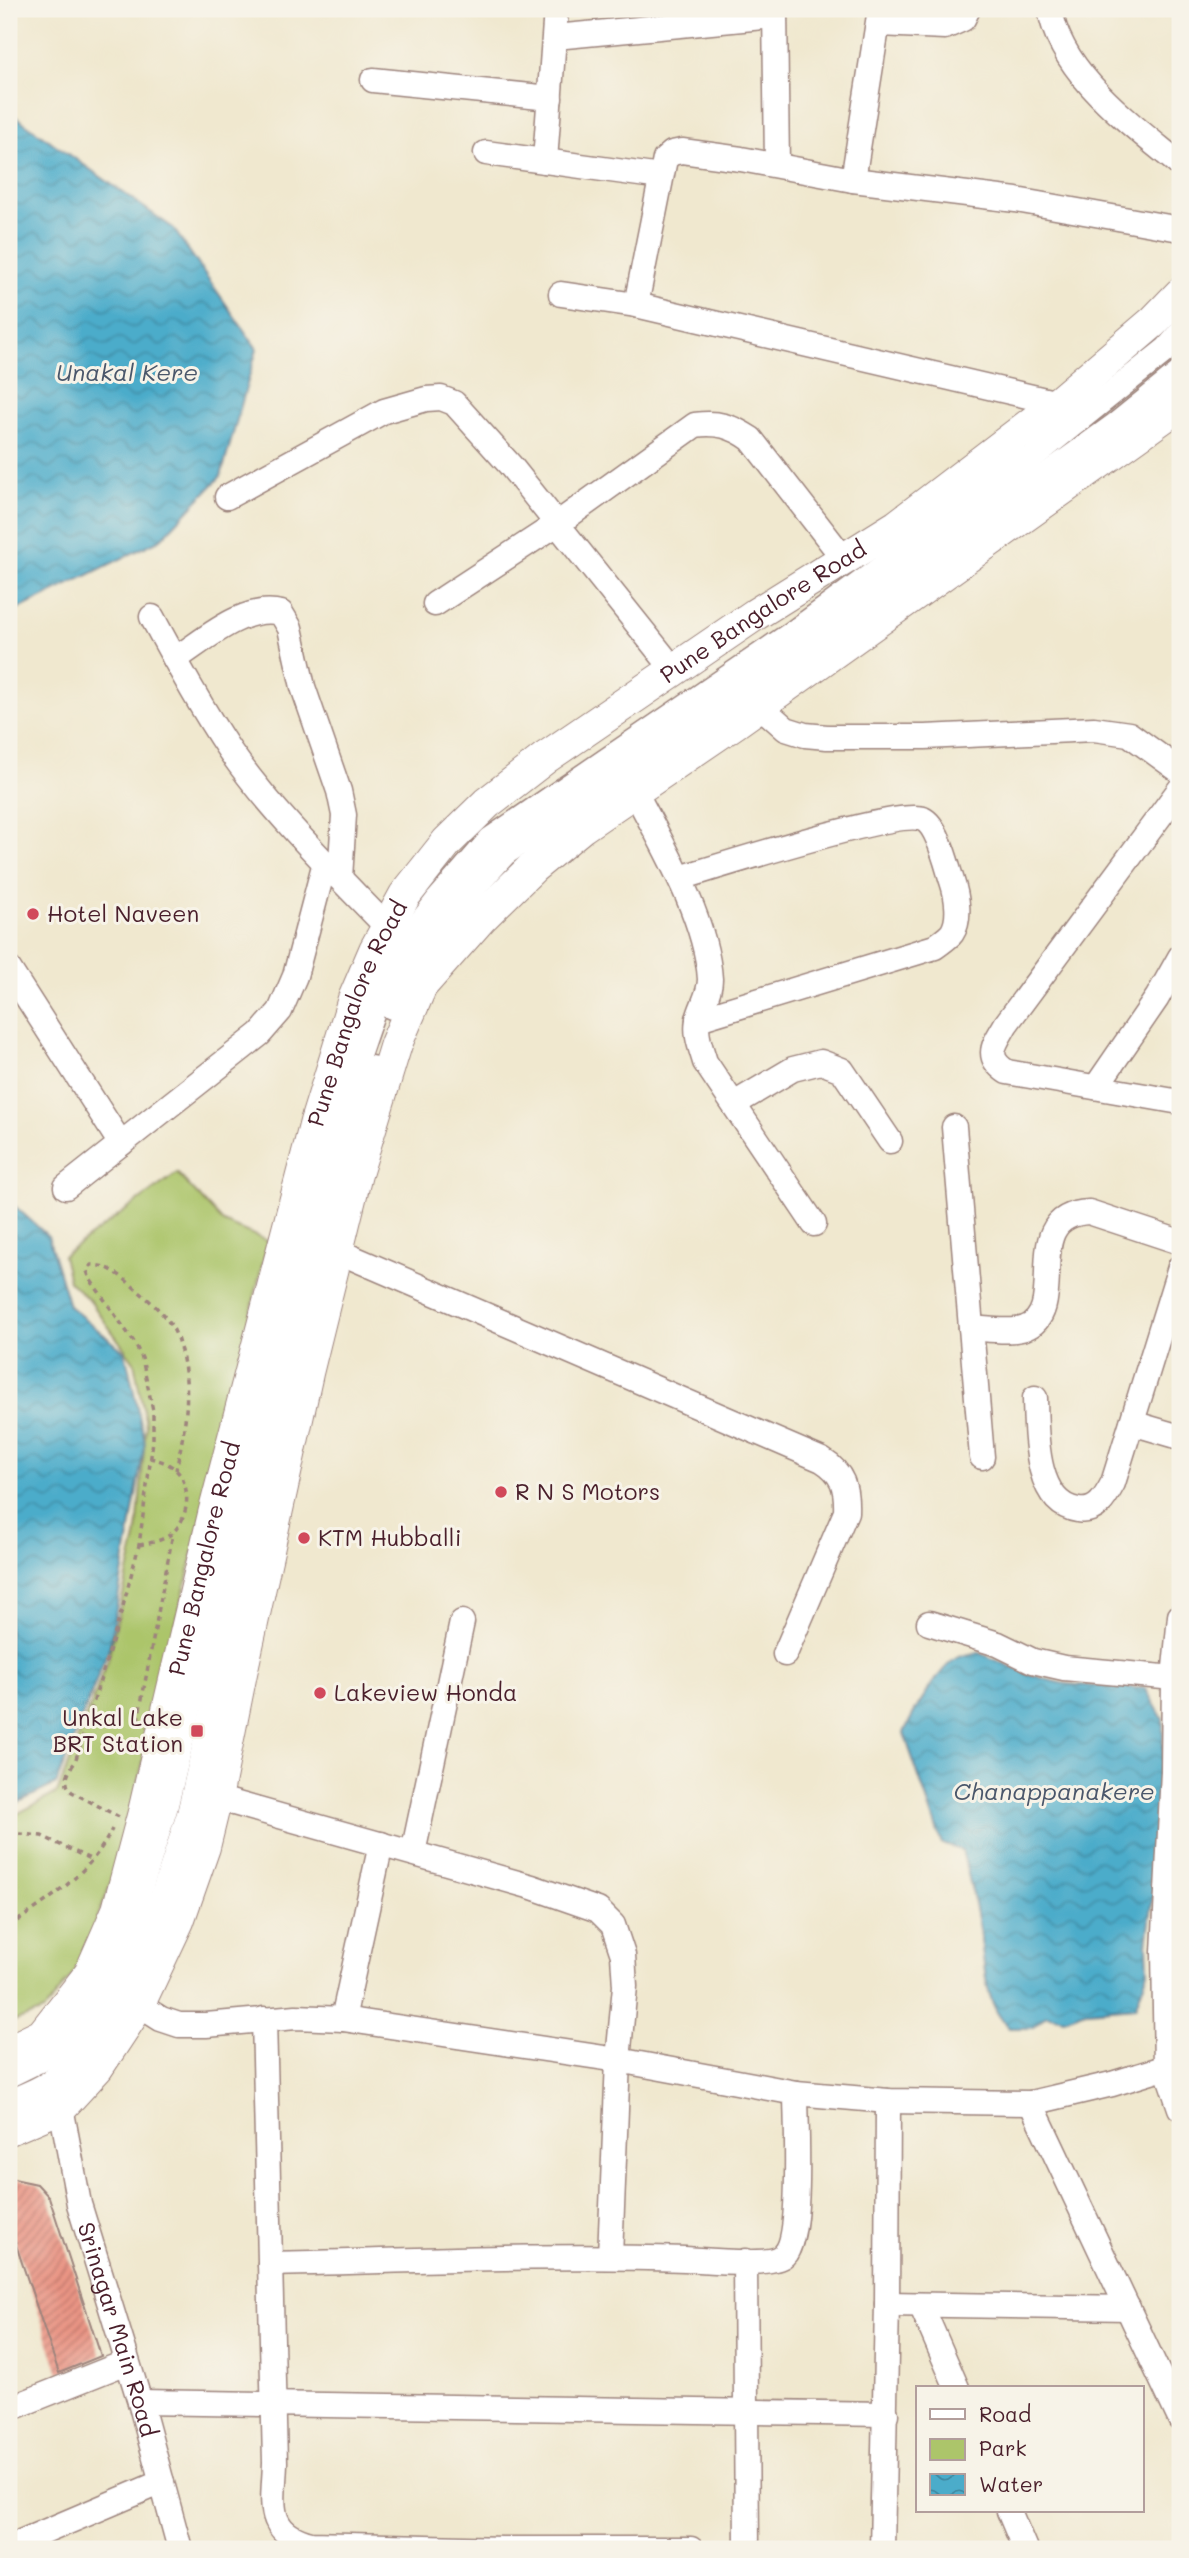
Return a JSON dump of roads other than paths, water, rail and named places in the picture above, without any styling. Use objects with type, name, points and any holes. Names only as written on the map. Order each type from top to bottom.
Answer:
[{"type":"main road","name":"Pune Bangalore Road","points":[[9,2129],[51,2097],[97,2068],[114,1988],[126,1815],[212,1523],[316,1122],[354,999],[405,895],[447,842],[487,803],[545,758],[756,614],[897,526],[1058,402],[1153,322],[1180,294]]},
{"type":"main road","name":"Pune Bangalore Road","points":[[13,2061],[42,2035],[114,1988],[178,1921],[204,1847],[216,1798],[307,1373],[356,1174],[396,1044],[421,986],[482,917],[532,868],[582,827],[759,705],[1180,405]]},
{"type":"street","points":[[545,161],[556,9]]},
{"type":"street","points":[[853,180],[879,16],[945,27],[962,19],[968,9]]},
{"type":"street","points":[[1050,9],[1060,45],[1078,70],[1111,106],[1180,165]]},
{"type":"street","points":[[555,37],[775,13],[777,165]]},
{"type":"street","points":[[373,80],[551,98]]},
{"type":"street","points":[[636,305],[666,159],[672,153],[682,151],[853,180],[1016,200],[1180,229]]},
{"type":"street","points":[[486,153],[661,177]]},
{"type":"street","points":[[561,294],[636,305],[1058,402]]},
{"type":"street","points":[[114,1988],[132,1915],[165,1809],[299,1249],[340,1107],[388,964],[490,840],[793,633],[1031,458],[1156,358],[1180,334]]},
{"type":"street","points":[[114,1988],[160,1903],[189,1814],[316,1255],[350,1135],[403,975],[453,910],[505,853],[801,651],[1117,424],[1180,373]]},
{"type":"street","points":[[227,497],[384,411],[426,399],[441,398],[454,403],[464,411],[674,670]]},
{"type":"street","points":[[435,604],[557,524],[695,425],[714,423],[735,428],[751,439],[844,559]]},
{"type":"street","points":[[66,1187],[260,1034],[280,1011],[295,976],[344,834],[342,803],[303,687],[290,628],[281,613],[268,610],[254,612],[175,659]]},
{"type":"street","points":[[152,617],[193,694],[232,753],[273,804],[387,928]]},
{"type":"street","points":[[759,705],[786,729],[805,735],[827,737],[925,737],[1094,729],[1129,734],[1180,771]]},
{"type":"street","points":[[1180,789],[1006,1024],[993,1047],[993,1058],[997,1066],[1007,1072],[1180,1102]]},
{"type":"street","points":[[634,790],[680,878],[706,957],[710,981],[706,1003],[698,1018],[697,1035],[705,1062],[814,1224]]},
{"type":"street","points":[[680,878],[862,826],[909,817],[924,820],[932,827],[955,890],[958,915],[952,933],[935,947],[698,1018]]},
{"type":"street","points":[[1096,1087],[1157,998],[1180,957]]},
{"type":"street","points":[[9,969],[121,1144]]},
{"type":"street","points":[[733,1104],[793,1069],[821,1062],[842,1070],[890,1141]]},
{"type":"street","points":[[954,1127],[982,1457]]},
{"type":"street","points":[[971,1328],[1015,1329],[1025,1328],[1033,1323],[1041,1313],[1045,1298],[1048,1246],[1054,1230],[1063,1220],[1076,1213],[1089,1212],[1180,1242]]},
{"type":"street","points":[[337,1251],[822,1460],[835,1468],[843,1480],[847,1495],[846,1512],[785,1654]]},
{"type":"street","points":[[1035,1398],[1036,1448],[1046,1481],[1057,1500],[1072,1509],[1086,1511],[1094,1508],[1105,1499],[1113,1483],[1180,1267]]},
{"type":"street","points":[[1132,1423],[1180,1437]]},
{"type":"street","points":[[1180,1616],[1174,1678],[1173,1771],[1165,1939],[1173,2065],[1180,2108]]},
{"type":"street","points":[[412,1853],[462,1622]]},
{"type":"street","points":[[929,1623],[974,1635],[1033,1661],[1064,1668],[1174,1678]]},
{"type":"street","points":[[216,1798],[532,1887],[598,1910],[613,1925],[623,1955],[625,1986],[618,2060],[610,2256]]},
{"type":"street","points":[[343,2019],[381,1844]]},
{"type":"street","points":[[114,1988],[161,2020],[179,2025],[206,2025],[264,2018],[343,2019],[618,2060],[796,2093],[888,2101],[1031,2103],[1112,2084],[1173,2065]]},
{"type":"street","points":[[264,2018],[274,2508],[278,2524],[285,2534],[311,2544],[387,2548],[691,2549]]},
{"type":"street","points":[[13,2061],[51,2097]]},
{"type":"street","points":[[270,2264],[610,2256],[745,2262],[774,2260],[783,2256],[791,2246],[796,2220],[796,2093]]},
{"type":"street","points":[[9,2102],[51,2097]]},
{"type":"street","name":"Srinagar Main Road","points":[[51,2097],[79,2204],[140,2402],[180,2549]]},
{"type":"street","points":[[882,2549],[886,2414],[888,2101]]},
{"type":"street","points":[[1031,2103],[1180,2419]]},
{"type":"street","points":[[745,2262],[747,2549]]},
{"type":"street","points":[[887,2304],[1128,2308]]},
{"type":"street","points":[[921,2305],[956,2386]]},
{"type":"street","points":[[9,2409],[127,2362]]},
{"type":"street","points":[[140,2402],[886,2414]]},
{"type":"street","points":[[21,2545],[162,2482]]},
{"type":"street","points":[[1009,2512],[1025,2549]]},
{"type":"water","name":"Unakal Kere","points":[[9,112],[173,228],[257,349],[221,476],[161,539],[9,614]]},
{"type":"water","points":[[9,1201],[48,1236],[69,1306],[125,1352],[145,1442],[110,1645],[56,1784],[9,1807]]},
{"type":"water","name":"Chanappanakere","points":[[978,1652],[1029,1674],[1061,1683],[1145,1688],[1163,1719],[1163,1812],[1155,1849],[1155,1880],[1147,1945],[1148,1972],[1135,2007],[1086,2011],[1064,2019],[1046,2015],[1032,2028],[1009,2028],[994,2006],[986,1980],[977,1916],[962,1850],[942,1844],[904,1733],[942,1671],[957,1658]]},
{"type":"place","name":"Hotel Naveen","points":[[33,914]]},
{"type":"place","name":"R N S Motors","points":[[501,1492]]},
{"type":"place","name":"KTM Hubballi","points":[[304,1538]]},
{"type":"place","name":"Lakeview Honda","points":[[320,1693]]},
{"type":"place","name":"Unkal Lake BRT Station","points":[[197,1731]]}]
